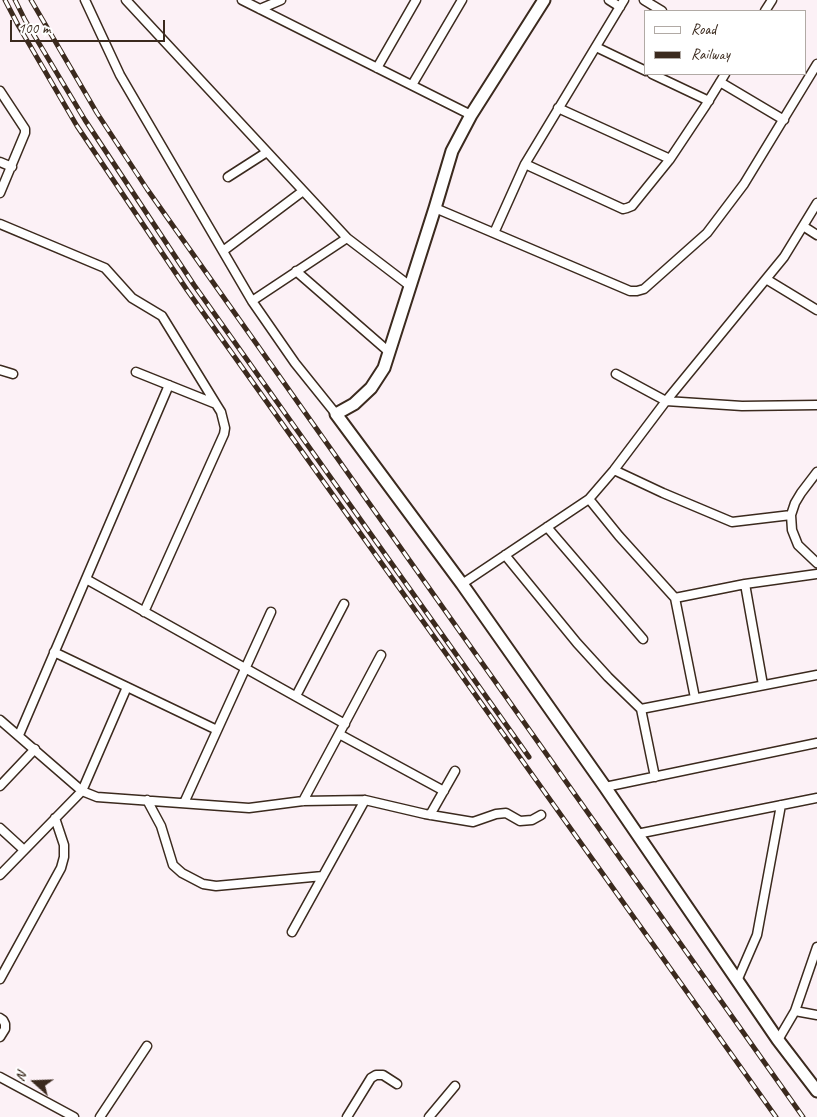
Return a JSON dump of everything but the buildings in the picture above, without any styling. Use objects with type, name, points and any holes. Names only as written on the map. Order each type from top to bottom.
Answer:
[{"type":"street","points":[[86,0],[120,75],[252,302],[295,363],[336,414],[462,584],[605,787],[778,1040],[817,1091]]},
{"type":"street","points":[[126,0],[347,238],[410,286]]},
{"type":"street","points":[[242,0],[471,114]]},
{"type":"street","points":[[260,9],[281,0]]},
{"type":"street","points":[[377,68],[416,0]]},
{"type":"street","points":[[412,85],[462,0]]},
{"type":"street","points":[[336,414],[354,404],[371,388],[384,368],[452,151],[471,114],[544,0]]},
{"type":"street","points":[[494,233],[525,164],[622,4],[609,0]]},
{"type":"street","points":[[644,0],[660,10]]},
{"type":"street","points":[[596,47],[644,70]]},
{"type":"street","points":[[435,208],[630,291],[637,292],[644,289],[707,233],[744,184],[817,64]]},
{"type":"street","points":[[654,75],[709,101]]},
{"type":"street","points":[[525,164],[623,209],[632,206],[670,159],[724,75]]},
{"type":"street","points":[[720,82],[784,120]]},
{"type":"street","points":[[0,91],[25,129],[24,139],[0,193]]},
{"type":"street","points":[[558,108],[670,159]]},
{"type":"street","points":[[228,177],[267,152]]},
{"type":"street","points":[[0,162],[12,167]]},
{"type":"street","points":[[223,251],[303,191]]},
{"type":"street","points":[[462,584],[588,499],[614,470],[666,401],[784,257],[817,203]]},
{"type":"street","points":[[0,224],[104,268],[132,298],[162,316],[216,404],[224,421],[224,434],[144,612]]},
{"type":"street","points":[[803,226],[817,235]]},
{"type":"street","points":[[252,302],[347,238]]},
{"type":"street","points":[[296,271],[389,352]]},
{"type":"street","points":[[766,279],[817,310]]},
{"type":"street","points":[[0,370],[13,374]]},
{"type":"street","points":[[136,372],[216,404]]},
{"type":"street","points":[[616,374],[666,401],[742,406],[817,405]]},
{"type":"street","points":[[19,735],[169,385]]},
{"type":"street","points":[[614,470],[732,522],[791,515]]},
{"type":"street","points":[[817,472],[801,493],[791,515],[792,530],[798,545],[817,563]]},
{"type":"street","points":[[588,499],[675,598],[696,698]]},
{"type":"street","points":[[547,527],[643,639]]},
{"type":"street","points":[[505,555],[608,677],[641,709],[656,777]]},
{"type":"street","points":[[675,598],[745,584],[817,574]]},
{"type":"street","points":[[86,579],[344,724]]},
{"type":"street","points":[[745,584],[763,684]]},
{"type":"street","points":[[296,696],[344,604]]},
{"type":"street","points":[[184,803],[271,612]]},
{"type":"street","points":[[54,652],[217,730]]},
{"type":"street","points":[[303,801],[380,654]]},
{"type":"street","points":[[641,709],[817,675]]},
{"type":"street","points":[[0,875],[82,792],[127,687]]},
{"type":"street","points":[[0,720],[82,792],[97,797],[249,808],[303,801],[365,800],[430,815],[473,822],[496,814],[506,813],[520,820],[532,820],[541,816]]},
{"type":"street","points":[[339,734],[444,791]]},
{"type":"street","points":[[605,787],[817,743]]},
{"type":"street","points":[[0,786],[35,749]]},
{"type":"street","points":[[430,815],[454,771]]},
{"type":"street","points":[[637,834],[817,798]]},
{"type":"street","points":[[146,800],[161,826],[174,864],[182,873],[203,884],[216,886],[323,876]]},
{"type":"street","points":[[292,932],[365,800]]},
{"type":"street","points":[[737,981],[758,935],[781,806]]},
{"type":"street","points":[[0,979],[60,868],[64,857],[64,845],[56,818]]},
{"type":"street","points":[[0,828],[24,850]]},
{"type":"street","points":[[778,1040],[795,1011],[817,947]]},
{"type":"street","points":[[795,1011],[817,1015]]},
{"type":"street","points":[[0,1018],[5,1024],[5,1030],[0,1038]]},
{"type":"street","points":[[100,1117],[147,1046]]},
{"type":"street","points":[[347,1117],[371,1078],[376,1075],[382,1075],[397,1084]]},
{"type":"street","points":[[0,1077],[74,1117]]},
{"type":"street","points":[[429,1117],[455,1086]]},
{"type":"railway","points":[[5,0],[77,126],[187,290],[776,1117]]},
{"type":"railway","points":[[15,0],[85,120],[194,285],[529,757]]},
{"type":"railway","points":[[31,0],[97,113],[147,189],[803,1117]]}]
